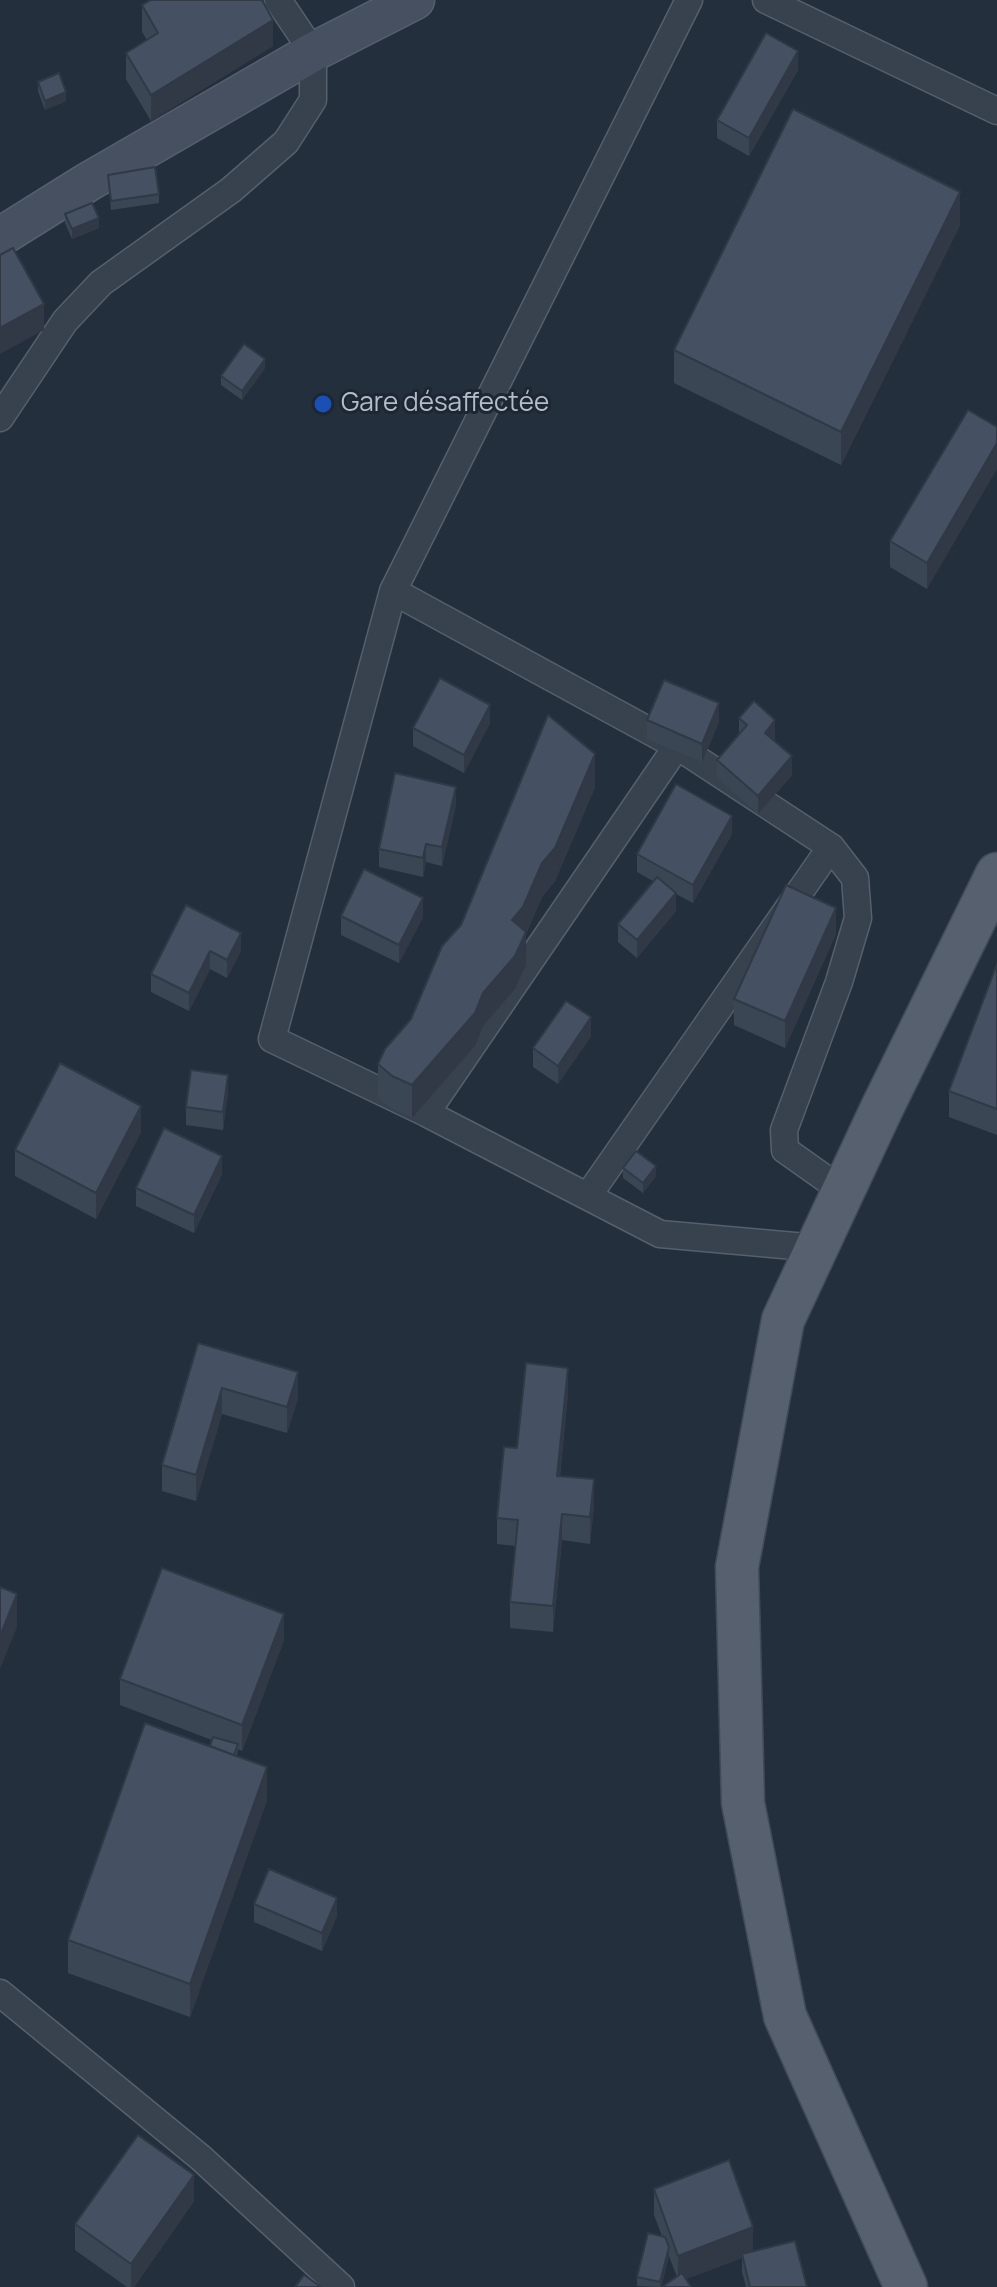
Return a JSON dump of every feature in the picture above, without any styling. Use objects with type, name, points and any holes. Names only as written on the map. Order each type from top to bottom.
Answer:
[{"type":"main road","points":[[0,237],[88,182],[313,52],[415,0]]},
{"type":"main road","points":[[906,2287],[785,2016],[743,1803],[737,1567],[783,1320],[997,874]]},
{"type":"street","points":[[0,418],[65,321],[101,283],[231,190],[286,142],[313,100],[313,52],[278,0]]},
{"type":"street","points":[[689,0],[393,591],[272,1039],[426,1113],[660,1234],[817,1248]]},
{"type":"street","points":[[766,0],[997,111]]},
{"type":"street","points":[[393,591],[677,746],[831,847],[855,878],[858,918],[839,982],[784,1130],[785,1150],[843,1191]]},
{"type":"street","points":[[426,1113],[677,746]]},
{"type":"street","points":[[588,1196],[831,847]]},
{"type":"street","points":[[0,1993],[201,2158],[341,2287]]},
{"type":"building","points":[[151,0],[262,0],[273,20],[151,95],[126,53],[158,33],[142,5]]},
{"type":"building","points":[[766,33],[798,51],[749,138],[717,120]]},
{"type":"building","points":[[59,73],[66,92],[45,101],[38,82]]},
{"type":"building","points":[[793,109],[960,192],[841,432],[674,350]]},
{"type":"building","points":[[155,167],[159,194],[111,201],[108,175]]},
{"type":"building","points":[[92,203],[99,218],[72,229],[65,214]]},
{"type":"building","points":[[13,248],[44,304],[0,328],[0,255]]},
{"type":"building","points":[[244,344],[265,359],[242,391],[221,376]]},
{"type":"building","points":[[968,410],[997,427],[997,443],[927,563],[890,541]]},
{"type":"building","points":[[440,678],[490,705],[464,755],[413,728]]},
{"type":"building","points":[[664,680],[719,703],[702,744],[647,720]]},
{"type":"building","points":[[754,701],[775,720],[765,733],[792,756],[758,796],[717,760],[747,725],[739,718]]},
{"type":"building","points":[[548,715],[595,754],[555,848],[542,863],[523,907],[512,920],[526,932],[515,956],[483,993],[475,1013],[412,1085],[392,1076],[378,1064],[385,1049],[411,1019],[442,946],[461,925]]},
{"type":"building","points":[[395,773],[456,787],[442,847],[426,844],[423,858],[379,849]]},
{"type":"building","points":[[676,784],[732,816],[693,885],[637,854]]},
{"type":"building","points":[[364,869],[423,898],[399,945],[341,916]]},
{"type":"building","points":[[657,877],[676,893],[637,940],[618,924]]},
{"type":"building","points":[[786,885],[836,908],[785,1021],[734,999]]},
{"type":"building","points":[[186,905],[241,933],[227,960],[210,951],[189,993],[151,974]]},
{"type":"building","points":[[997,964],[997,1109],[949,1091]]},
{"type":"building","points":[[566,1001],[591,1017],[558,1066],[533,1048]]},
{"type":"building","points":[[60,1063],[141,1106],[96,1193],[15,1150]]},
{"type":"building","points":[[191,1070],[228,1075],[223,1112],[186,1107]]},
{"type":"building","points":[[164,1128],[222,1156],[194,1215],[136,1188]]},
{"type":"building","points":[[636,1151],[656,1166],[643,1183],[623,1168]]},
{"type":"building","points":[[198,1343],[298,1372],[287,1407],[222,1388],[196,1475],[162,1465]]},
{"type":"building","points":[[526,1363],[568,1368],[557,1476],[594,1479],[590,1517],[562,1514],[553,1606],[510,1602],[518,1520],[497,1518],[504,1447],[517,1448]]},
{"type":"building","points":[[162,1568],[284,1614],[242,1725],[120,1679]]},
{"type":"building","points":[[0,1587],[17,1594],[0,1636]]},
{"type":"building","points":[[145,1723],[267,1767],[190,1984],[68,1940]]},
{"type":"building","points":[[213,1737],[238,1744],[234,1755],[210,1746]]},
{"type":"building","points":[[269,1869],[337,1898],[322,1933],[254,1904]]},
{"type":"building","points":[[138,2135],[194,2175],[131,2264],[75,2224]]},
{"type":"building","points":[[729,2160],[753,2227],[678,2256],[654,2189]]},
{"type":"building","points":[[648,2233],[665,2237],[669,2247],[660,2282],[637,2277]]},
{"type":"building","points":[[795,2241],[807,2287],[750,2287],[742,2254]]},
{"type":"building","points":[[682,2273],[691,2287],[662,2287]]},
{"type":"building","points":[[304,2275],[321,2287],[295,2287]]},
{"type":"place","name":"Gare désaffectée","points":[[323,404]]}]
